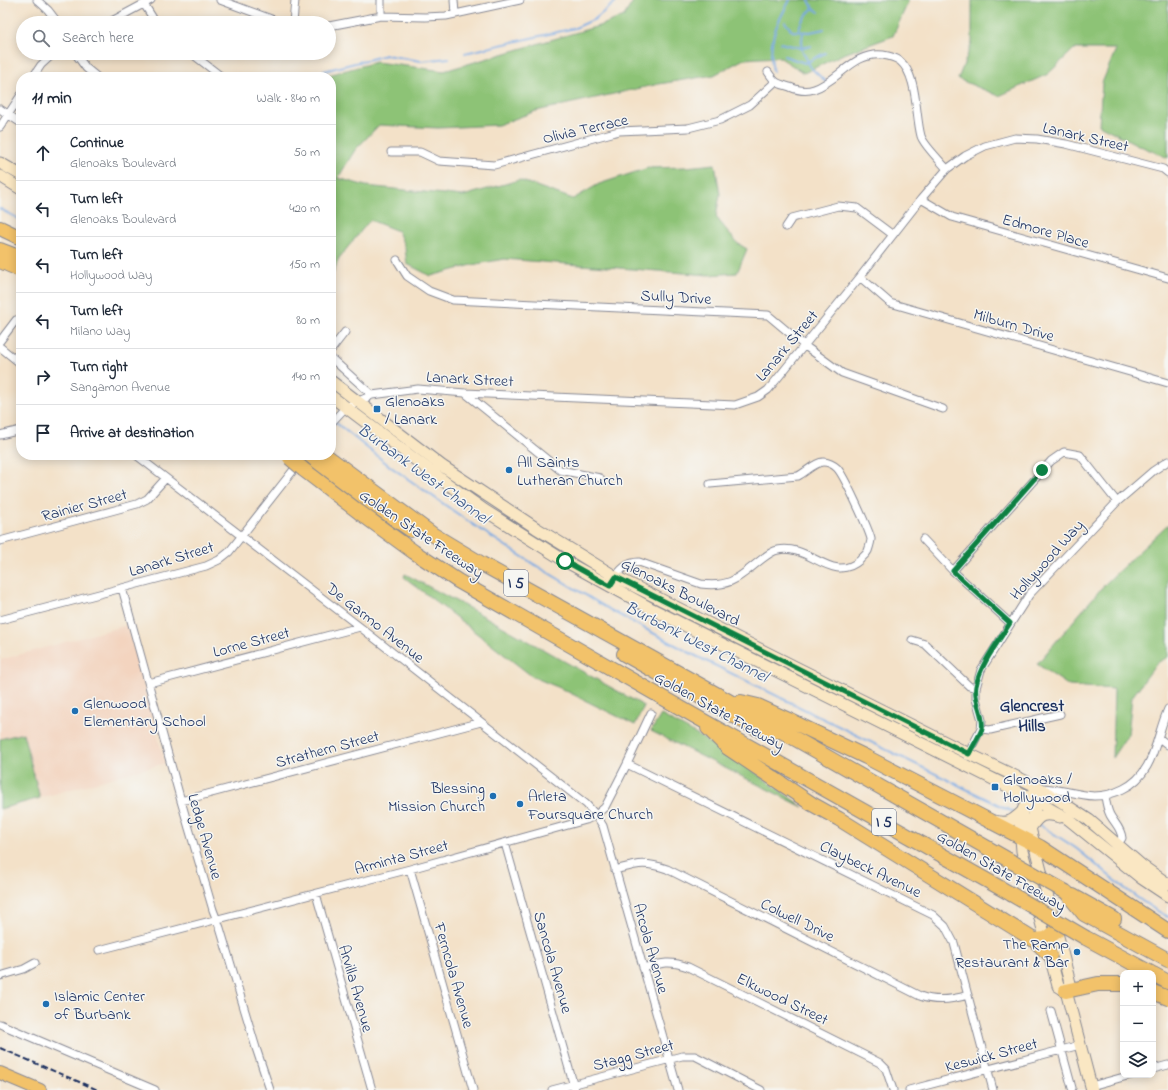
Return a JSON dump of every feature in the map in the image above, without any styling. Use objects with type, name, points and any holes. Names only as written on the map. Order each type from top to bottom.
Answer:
[{"type":"highway","points":[[0,228],[16,236]]},
{"type":"highway","points":[[0,240],[16,246]]},
{"type":"highway","points":[[0,250],[15,265]]},
{"type":"highway","points":[[0,254],[15,265]]},
{"type":"highway","points":[[0,261],[15,265]]},
{"type":"highway","points":[[307,460],[381,519],[448,565],[566,634],[751,736],[758,751]]},
{"type":"highway","name":"Golden State Freeway","points":[[307,460],[359,512],[408,548],[458,580],[692,715],[1145,970]]},
{"type":"highway","points":[[308,460],[458,560],[761,731],[782,731]]},
{"type":"highway","name":"Golden State Freeway","points":[[308,460],[482,564],[718,695],[1066,892],[1093,913],[1168,949]]},
{"type":"highway","points":[[718,695],[758,706],[866,756],[989,820],[1026,832],[1034,844],[1079,871],[1168,931]]},
{"type":"highway","points":[[692,715],[728,748],[812,804],[1040,940],[1050,955]]},
{"type":"highway","points":[[1093,913],[1168,960]]},
{"type":"highway","points":[[1040,940],[1057,931]]},
{"type":"highway","name":"Golden State Freeway","points":[[1156,976],[1168,982]]},
{"type":"highway","points":[[1066,991],[1098,984],[1120,984]]},
{"type":"highway","points":[[1156,993],[1168,998]]},
{"type":"main road","points":[[0,163],[16,172]]},
{"type":"main road","points":[[0,176],[16,186]]},
{"type":"main road","name":"Glenoaks Boulevard","points":[[336,386],[442,466],[536,528],[616,577],[845,692],[966,759],[1068,819],[1115,849]]},
{"type":"main road","name":"Glenoaks Boulevard","points":[[336,403],[342,411],[484,510],[565,561],[652,609],[840,703],[966,759],[1040,788],[1090,820],[1115,849]]},
{"type":"main road","points":[[840,703],[845,692]]},
{"type":"main road","points":[[989,820],[1005,823],[1013,820],[1033,799],[1040,788]]},
{"type":"main road","points":[[1033,799],[1033,812],[1026,832],[1022,851],[1040,940]]},
{"type":"main road","points":[[1022,812],[1020,826],[1026,832]]},
{"type":"main road","points":[[1026,832],[1040,816],[1045,814],[1052,814],[1068,819]]},
{"type":"main road","points":[[1034,844],[1070,983],[1066,991],[1092,1088]]},
{"type":"main road","points":[[1115,849],[1168,884]]},
{"type":"main road","points":[[1115,849],[1141,878],[1168,896]]},
{"type":"main road","points":[[1050,955],[1058,986],[1066,991]]},
{"type":"main road","points":[[0,1073],[40,1090]]},
{"type":"street","points":[[37,0],[53,16]]},
{"type":"street","points":[[220,0],[263,16]]},
{"type":"street","points":[[294,16],[295,0]]},
{"type":"street","points":[[381,0],[381,16]]},
{"type":"street","points":[[454,0],[455,14]]},
{"type":"street","points":[[336,25],[381,16],[425,17],[455,14],[520,0]]},
{"type":"street","points":[[121,16],[148,2],[153,16]]},
{"type":"street","points":[[768,72],[775,82],[795,89],[813,89],[822,85],[861,58],[877,54],[894,58],[905,66],[910,76],[921,138],[947,170]]},
{"type":"street","points":[[36,72],[46,60]]},
{"type":"street","points":[[80,60],[91,72]]},
{"type":"street","points":[[200,60],[216,72]]},
{"type":"street","name":"Olivia Terrace","points":[[391,152],[420,152],[438,161],[494,165],[619,132],[688,128],[720,120],[750,105],[775,82]]},
{"type":"street","points":[[0,127],[16,102]]},
{"type":"street","points":[[0,109],[16,120]]},
{"type":"street","name":"Lanark Street","points":[[336,418],[342,411],[358,401],[372,395],[418,389],[465,393],[735,405],[752,400],[768,390],[805,346],[921,199],[947,170],[965,156],[985,146],[1015,138],[1037,139],[1066,144],[1163,170],[1168,173]]},
{"type":"street","name":"Edmore Place","points":[[921,199],[952,217],[1168,278]]},
{"type":"street","points":[[786,227],[792,218],[838,206],[857,208],[893,235]]},
{"type":"street","name":"Sully Drive","points":[[397,260],[407,276],[429,291],[453,300],[768,315],[805,346],[842,373],[943,409]]},
{"type":"street","name":"Milburn Drive","points":[[860,277],[890,303],[1168,383]]},
{"type":"street","points":[[0,341],[16,320]]},
{"type":"street","points":[[336,344],[345,332]]},
{"type":"street","points":[[0,347],[16,360]]},
{"type":"street","points":[[336,363],[372,395]]},
{"type":"street","points":[[465,393],[560,470],[600,478]]},
{"type":"street","points":[[0,436],[16,431]]},
{"type":"street","points":[[953,571],[1051,461],[1064,452],[1080,455],[1118,502]]},
{"type":"street","name":"De Garmo Avenue","points":[[143,460],[360,627],[586,804],[596,814]]},
{"type":"street","name":"Lanark Street","points":[[0,620],[206,566],[219,560],[229,552],[303,460]]},
{"type":"street","name":"Hollywood Way","points":[[982,729],[982,720],[976,699],[976,688],[981,670],[1029,595],[1118,502],[1153,470],[1168,461]]},
{"type":"street","points":[[610,586],[620,571],[629,564],[639,562],[701,584],[712,585],[733,581],[772,552],[784,549],[796,550],[829,566],[842,569],[856,563],[868,552],[871,540],[850,492],[837,468],[830,463],[823,462],[814,465],[805,473],[798,476],[710,484]]},
{"type":"street","name":"Rainier Street","points":[[0,541],[138,504],[147,499],[166,478]]},
{"type":"street","points":[[923,540],[953,571],[1010,623]]},
{"type":"street","name":"Ledge Avenue","points":[[122,588],[181,801],[270,1090]]},
{"type":"street","name":"Lorne Street","points":[[149,683],[360,627]]},
{"type":"street","points":[[912,640],[925,644],[969,686],[976,688]]},
{"type":"street","points":[[1040,788],[1056,789],[1087,795],[1105,796],[1126,788],[1142,775],[1150,762],[1168,709]]},
{"type":"street","name":"Arminta Street","points":[[99,950],[410,869],[586,820],[605,807],[651,713]]},
{"type":"street","points":[[966,759],[982,729],[990,730],[1060,714]]},
{"type":"street","name":"Strathern Street","points":[[181,801],[481,722]]},
{"type":"street","points":[[1159,738],[1168,745]]},
{"type":"street","name":"Claybeck Avenue","points":[[627,764],[933,915],[945,926],[954,943],[993,1090]]},
{"type":"street","points":[[1105,796],[1110,815],[1121,832],[1122,838],[1115,849]]},
{"type":"street","name":"Arcola Avenue","points":[[596,814],[603,826],[678,1090]]},
{"type":"street","name":"Sancola Avenue","points":[[505,842],[575,1087]]},
{"type":"street","name":"Colwell Drive","points":[[615,870],[643,864],[652,864],[667,869],[920,996],[928,999],[939,1000],[968,995]]},
{"type":"street","name":"Ferncola Avenue","points":[[410,869],[473,1090]]},
{"type":"street","name":"Arvilla Avenue","points":[[316,894],[372,1090]]},
{"type":"street","points":[[0,976],[24,969],[35,963]]},
{"type":"street","name":"Elkwood Street","points":[[643,968],[663,963],[677,963],[688,967],[880,1063],[886,1070],[893,1090]]},
{"type":"street","points":[[1051,1011],[1072,1088]]},
{"type":"street","points":[[0,1024],[155,1090]]},
{"type":"street","name":"Keswick Street","points":[[909,1090],[1080,1045]]},
{"type":"street","name":"Stagg Street","points":[[552,1090],[575,1087],[682,1056],[695,1056],[761,1090]]},
{"type":"street","points":[[1156,1068],[1168,1065]]},
{"type":"street","points":[[1092,1088],[1122,1078]]},
{"type":"shaded area","name":"Glenwood Elementary School","points":[[127,625],[165,763],[0,809],[0,660]]},
{"type":"green space","points":[[634,0],[909,0],[893,36],[841,55],[804,73],[779,57],[744,59],[714,75],[659,84],[536,111],[498,125],[438,128],[379,125],[355,150],[338,178],[366,186],[463,196],[519,180],[573,199],[599,184],[648,168],[686,167],[715,164],[720,194],[716,217],[737,243],[747,249],[737,273],[709,275],[504,259],[472,265],[431,276],[407,264],[405,248],[398,231],[370,220],[339,258],[336,266],[336,73],[376,62],[444,71],[602,25],[624,16]]},
{"type":"green space","points":[[972,0],[1168,0],[1168,158],[1138,145],[1099,125],[1102,83],[1116,49],[1074,49],[1048,74],[999,96],[958,79],[972,43]]},
{"type":"green space","points":[[1168,524],[1168,657],[1157,663],[1132,697],[1128,734],[1112,758],[1114,689],[1069,686],[1037,664],[1104,585]]},
{"type":"green space","points":[[405,574],[482,615],[644,706],[635,725],[560,688],[533,677],[404,577]]},
{"type":"green space","points":[[661,715],[738,760],[803,807],[651,731]]},
{"type":"green space","points":[[23,733],[40,798],[0,809],[0,739]]},
{"type":"waterway","points":[[465,53],[575,28],[595,19],[618,0]]},
{"type":"waterway","points":[[773,71],[771,51],[774,34],[790,0]]},
{"type":"waterway","points":[[809,0],[813,8],[819,12]]},
{"type":"waterway","points":[[799,32],[799,28],[805,16],[813,8]]},
{"type":"waterway","points":[[785,22],[792,31],[810,32],[824,29]]},
{"type":"waterway","points":[[803,32],[801,48],[811,68],[826,82]]},
{"type":"waterway","points":[[780,43],[801,48],[811,46]]},
{"type":"waterway","points":[[784,56],[805,63],[825,53]]},
{"type":"waterway","points":[[320,72],[386,55],[421,61],[449,58]]},
{"type":"waterway","name":"Burbank West Channel","points":[[0,209],[16,217]]},
{"type":"waterway","name":"Burbank West Channel","points":[[336,423],[391,467],[475,526],[532,563],[612,611],[694,655],[1013,812]]},
{"type":"waterway","name":"Burbank West Channel","points":[[1038,824],[1077,849],[1132,894],[1168,917]]},
{"type":"railway","points":[[0,1048],[98,1090]]},
{"type":"place","name":"Glenoaks / Lanark","points":[[377,409]]},
{"type":"place","name":"All Saints Lutheran Church","points":[[509,470]]},
{"type":"place","name":"Glenwood Elementary School","points":[[75,711]]},
{"type":"place","name":"Glenoaks / Hollywood","points":[[995,787]]},
{"type":"place","name":"Blessing Mission Church","points":[[493,796]]},
{"type":"place","name":"Arleta Foursquare Church","points":[[520,804]]},
{"type":"place","name":"The Ramp Restaurant & Bar","points":[[1077,952]]},
{"type":"place","name":"Islamic Center of Burbank","points":[[46,1004]]},
{"type":"district","name":"Glencrest Hills","points":[[1032,715]]},
{"type":"route","points":[[565,561],[610,586],[616,577],[969,754],[982,729],[982,720],[976,699],[977,680],[981,670],[1010,623],[953,571],[1042,470]]}]
